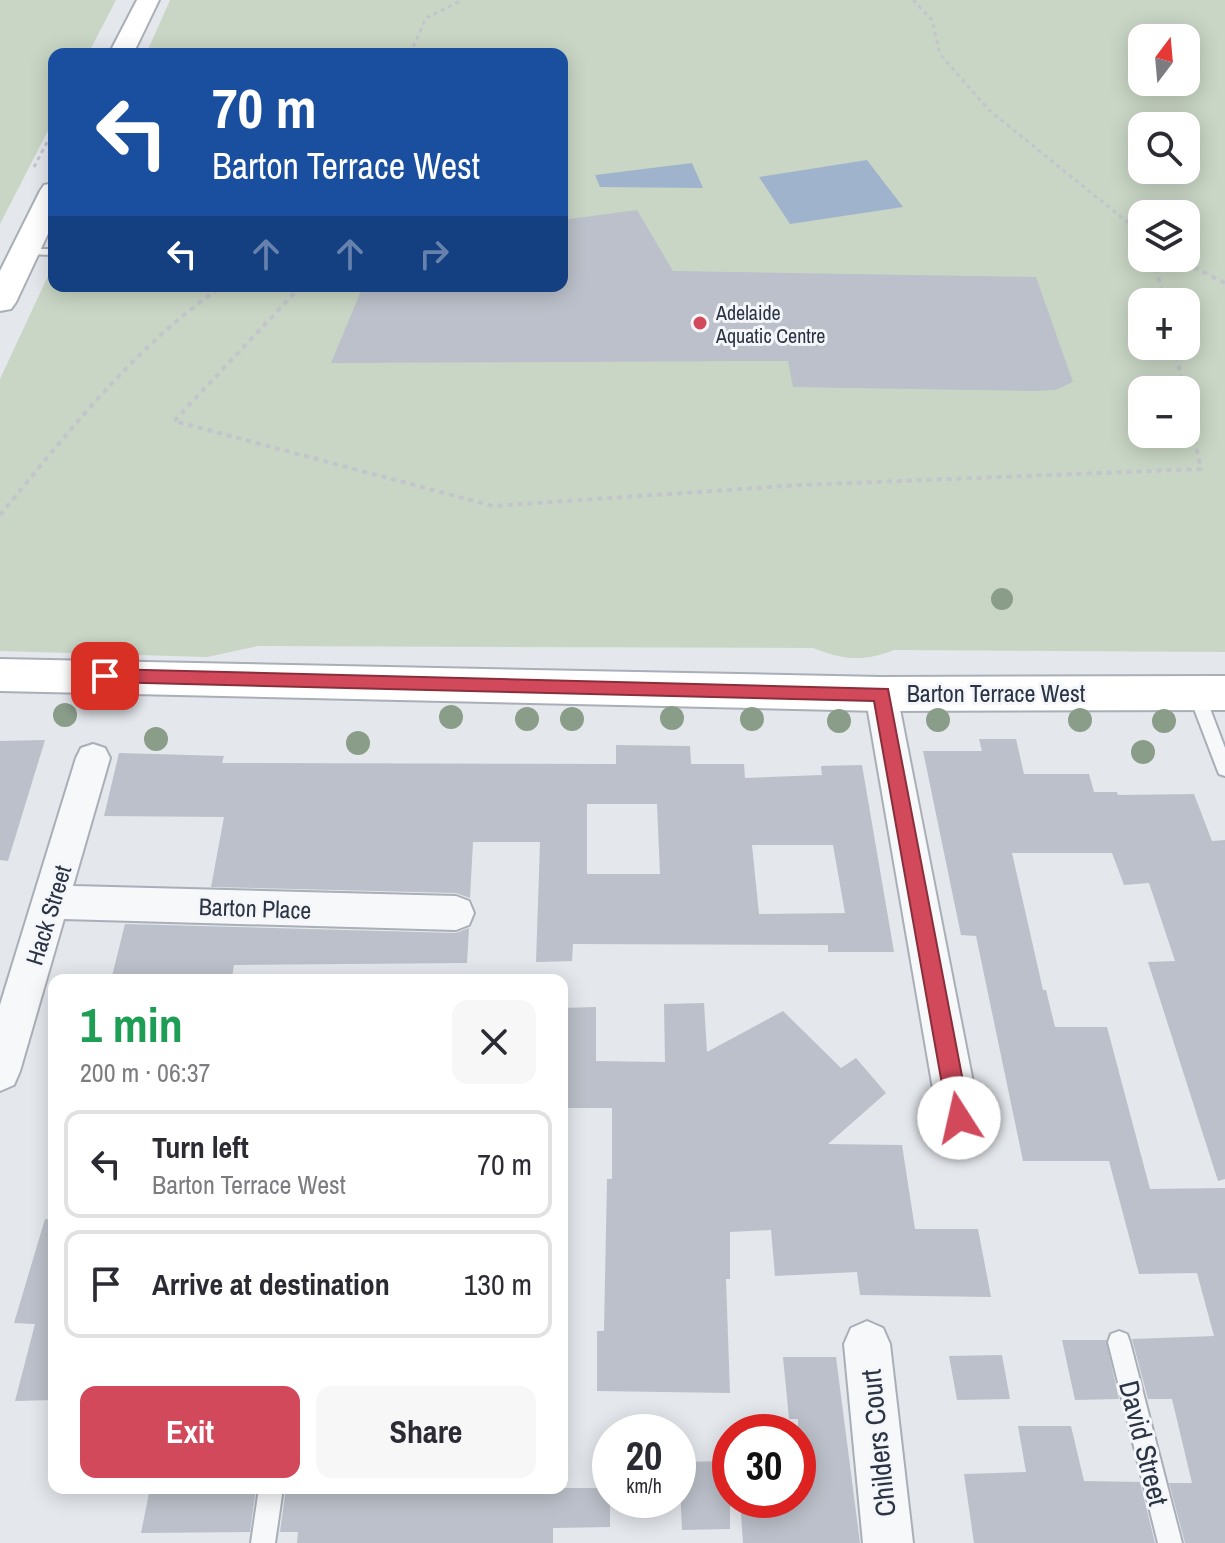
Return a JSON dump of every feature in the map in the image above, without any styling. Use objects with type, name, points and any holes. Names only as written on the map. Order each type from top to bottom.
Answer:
[{"type":"street","points":[[124,48],[148,0]]},
{"type":"street","points":[[0,302],[48,203]]},
{"type":"street","name":"Barton Terrace West","points":[[0,675],[881,694],[1210,693]]},
{"type":"street","points":[[881,694],[959,1118]]},
{"type":"street","name":"Hack Street","points":[[0,1071],[53,902],[93,758]]},
{"type":"street","name":"Barton Place","points":[[53,902],[456,913]]},
{"type":"street","name":"Childers Court","points":[[867,1344],[888,1543]]},
{"type":"lane","points":[[24,252],[48,252]]},
{"type":"lane","points":[[1210,693],[1225,769]]},
{"type":"lane","name":"David Street","points":[[1119,1342],[1170,1543]]},
{"type":"lane","points":[[263,1543],[270,1494]]},
{"type":"path","points":[[412,48],[422,19],[433,11],[462,0]]},
{"type":"path","points":[[913,0],[932,20],[940,54],[989,110],[1128,223]]},
{"type":"path","points":[[1200,270],[1225,283]]},
{"type":"path","points":[[0,515],[80,419],[184,312],[214,292]]},
{"type":"path","points":[[297,292],[174,421],[493,506],[800,485],[1201,469],[1196,448]]},
{"type":"green space","points":[[0,0],[116,0],[91,48],[48,48],[48,131],[0,224]]},
{"type":"green space","points":[[170,0],[1225,0],[1225,652],[894,650],[854,658],[813,648],[258,646],[207,657],[0,651],[0,379],[48,276],[48,292],[568,292],[568,48],[149,48]]},
{"type":"water","points":[[867,160],[903,207],[790,224],[759,177]]},
{"type":"water","points":[[692,163],[703,188],[600,187],[595,175]]},
{"type":"building","name":"Adelaide Aquatic Centre","points":[[637,210],[673,271],[1036,277],[1073,382],[1055,390],[1033,391],[793,387],[788,361],[331,363],[361,292],[568,292],[568,219]]},
{"type":"building","points":[[979,739],[1016,739],[1024,774],[1089,774],[1094,792],[1117,792],[1118,795],[1194,794],[1212,841],[1225,840],[1225,1179],[1218,1181],[1148,962],[1175,961],[1149,883],[1124,885],[1112,853],[1012,853],[1043,990],[1046,990],[1055,1027],[1107,1027],[1150,1189],[1225,1188],[1225,1543],[1185,1543],[1169,1483],[1192,1483],[1172,1399],[1148,1399],[1132,1339],[1214,1336],[1197,1273],[1139,1274],[1109,1161],[1023,1161],[976,936],[961,935],[923,751],[982,751]]},
{"type":"building","points":[[45,740],[8,861],[0,860],[0,741]]},
{"type":"building","points":[[616,745],[690,746],[691,764],[744,764],[745,778],[822,775],[821,766],[862,765],[894,952],[828,952],[828,945],[573,944],[572,961],[536,962],[540,842],[473,842],[470,898],[456,893],[211,887],[224,817],[104,816],[119,753],[224,756],[222,763],[616,764]],"holes":[[[587,804],[657,804],[660,874],[587,874]],[[752,845],[833,845],[845,913],[759,914]]]},
{"type":"building","points":[[125,924],[456,933],[469,928],[467,963],[234,965],[232,974],[112,974]]},
{"type":"building","points":[[704,1003],[707,1052],[783,1011],[841,1068],[856,1058],[886,1093],[828,1144],[902,1145],[915,1229],[978,1229],[991,1297],[860,1295],[857,1272],[775,1276],[771,1230],[730,1232],[730,1279],[726,1279],[730,1393],[597,1391],[597,1331],[604,1331],[607,1179],[612,1179],[612,1108],[568,1108],[568,1008],[596,1007],[596,1061],[665,1062],[664,1004]]},
{"type":"building","points":[[45,1219],[48,1219],[48,1400],[15,1401],[35,1324],[14,1323]]},
{"type":"building","points":[[1062,1340],[1106,1340],[1119,1399],[1075,1400]]},
{"type":"building","points":[[1002,1355],[1010,1399],[957,1400],[949,1356]]},
{"type":"building","points":[[783,1357],[836,1357],[860,1543],[743,1543],[741,1518],[816,1518],[816,1414],[789,1414]]},
{"type":"building","points":[[1018,1426],[1071,1426],[1084,1481],[1140,1482],[1155,1543],[974,1543],[964,1474],[1026,1472]]},
{"type":"building","points":[[712,1461],[712,1518],[730,1518],[730,1529],[682,1530],[681,1518],[696,1518],[696,1462]]},
{"type":"building","points":[[568,1488],[592,1488],[592,1518],[610,1518],[610,1527],[553,1528],[553,1543],[297,1543],[298,1532],[280,1532],[285,1494],[568,1494]]},
{"type":"building","points":[[149,1494],[255,1494],[250,1532],[141,1533]]},
{"type":"place","name":"Adelaide Aquatic Centre","points":[[700,323]]},
{"type":"route","points":[[105,676],[881,694],[959,1118]]}]
